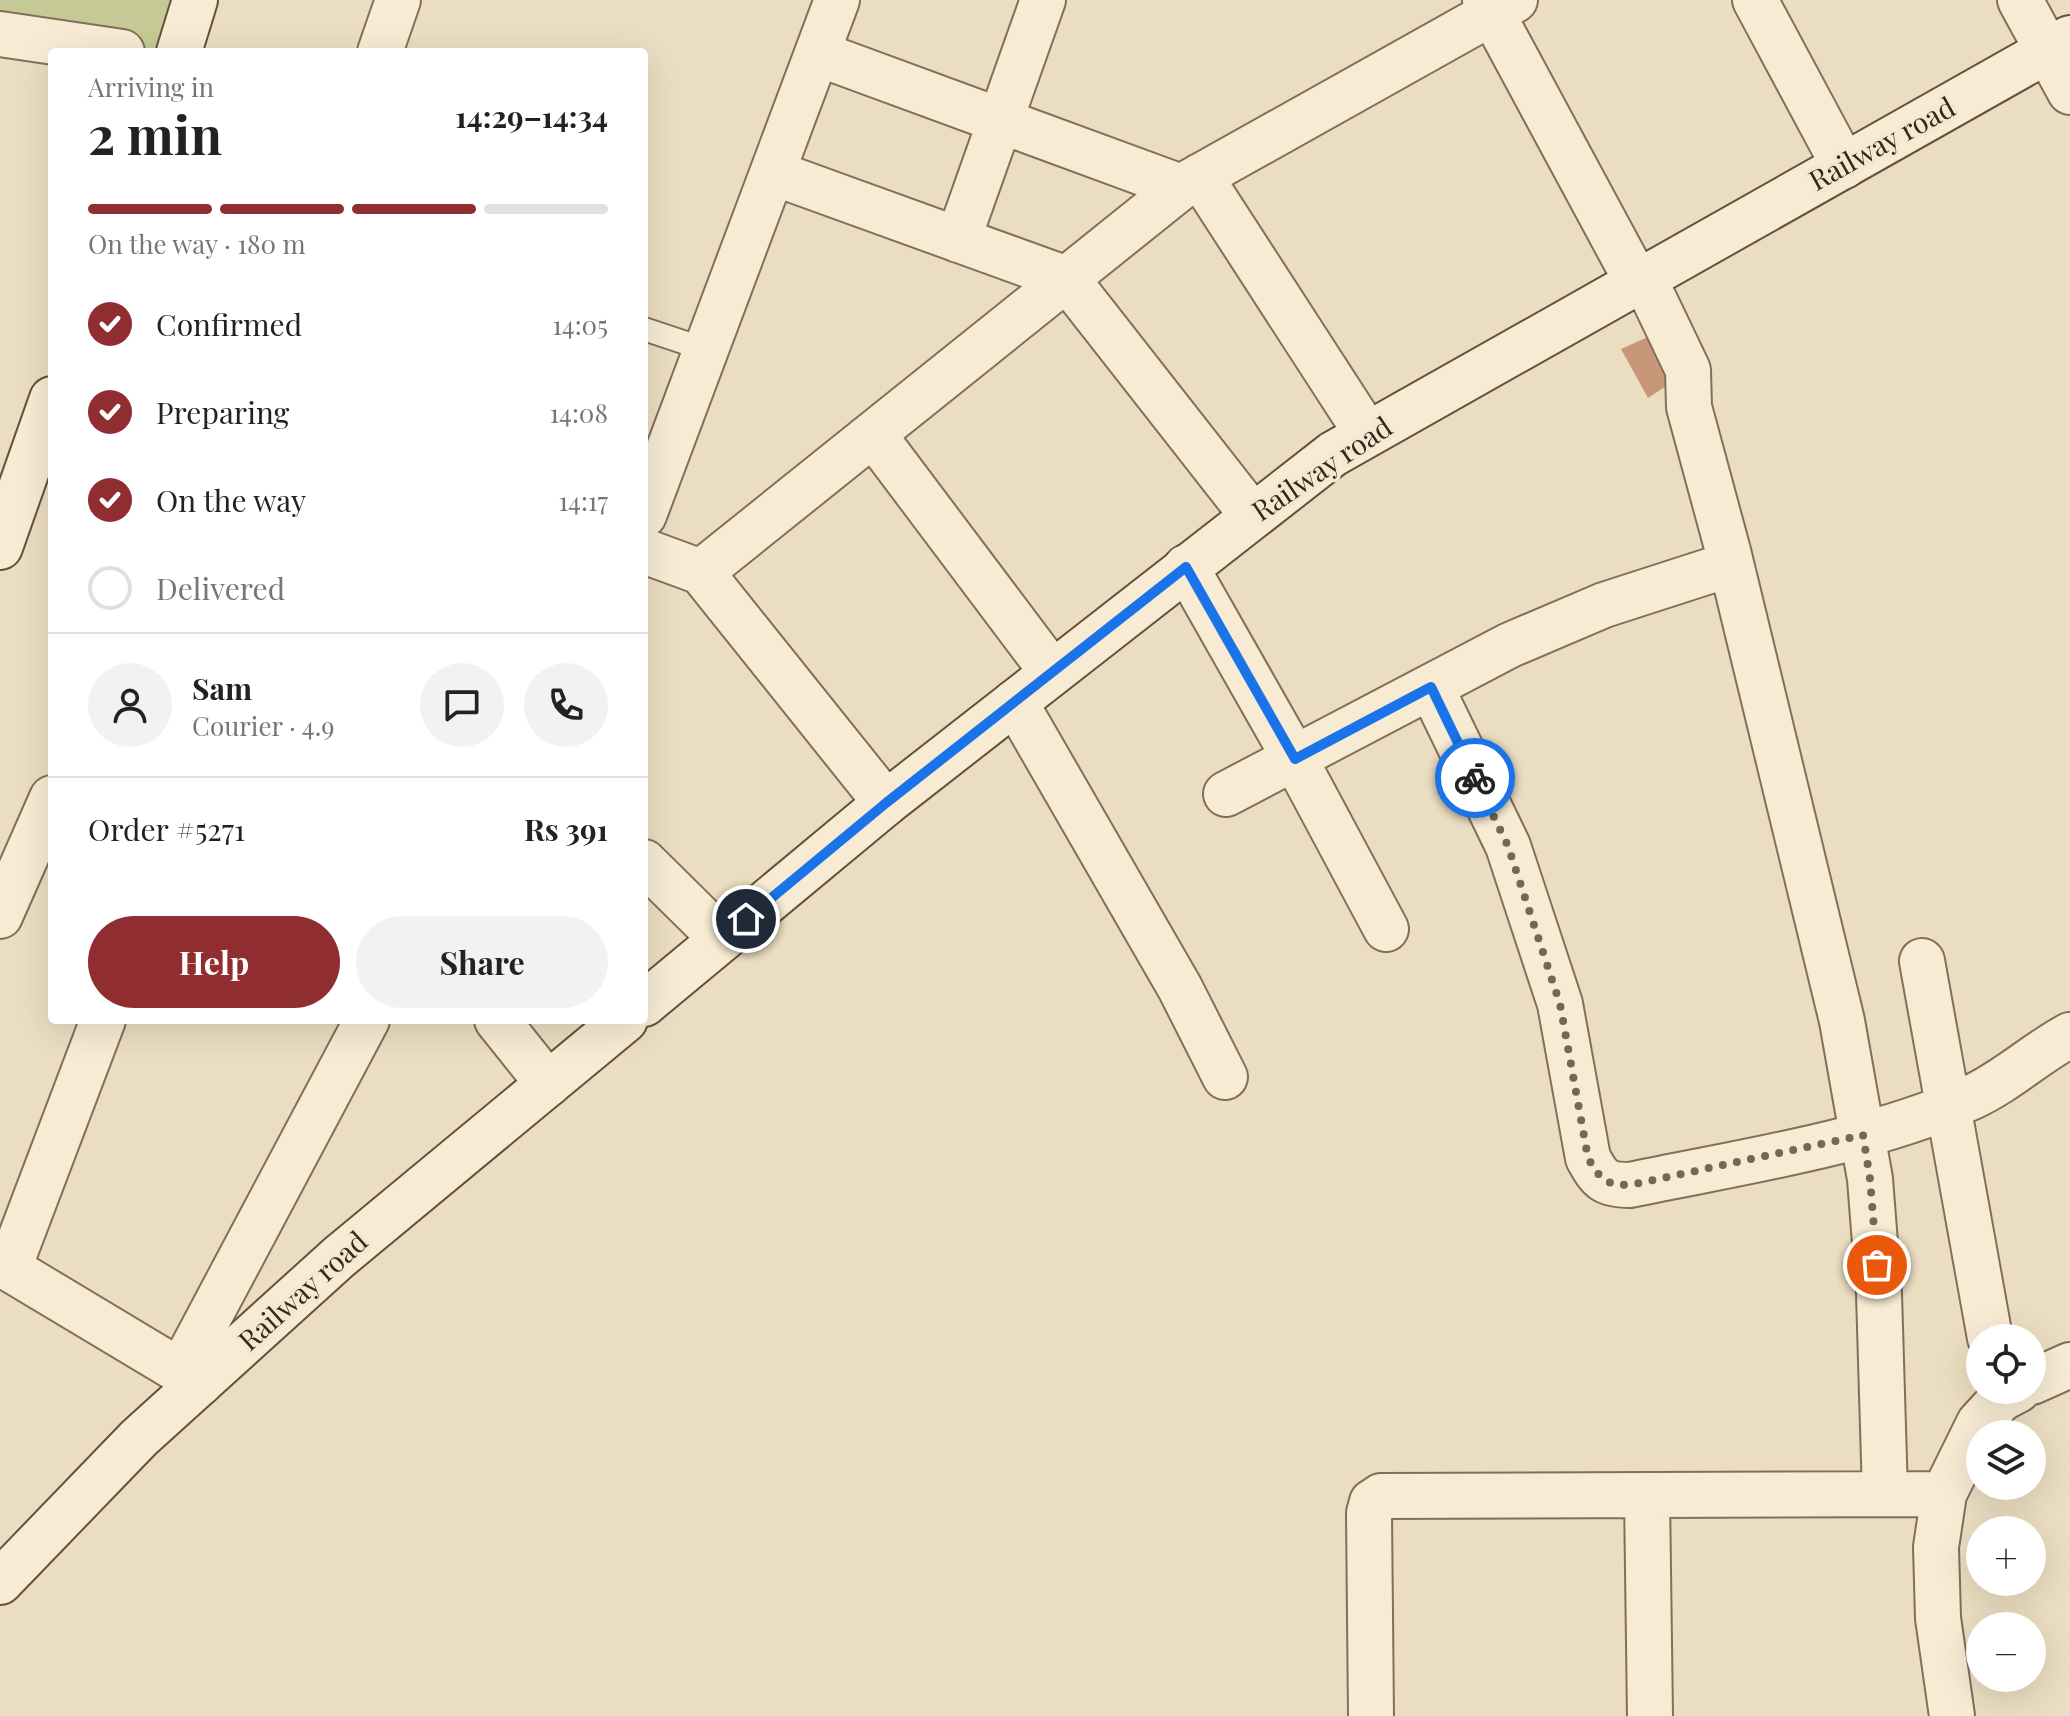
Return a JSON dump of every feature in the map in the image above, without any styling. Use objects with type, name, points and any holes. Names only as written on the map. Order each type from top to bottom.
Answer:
[{"type":"street","points":[[180,48],[195,0]]},
{"type":"street","points":[[381,48],[398,0]]},
{"type":"street","points":[[648,505],[837,0]]},
{"type":"street","points":[[958,240],[1043,0]]},
{"type":"street","points":[[1755,0],[1844,166]]},
{"type":"street","points":[[2020,0],[2059,44],[2070,92]]},
{"type":"street","points":[[701,572],[1191,182],[1498,4],[1688,370],[1689,407],[1731,564],[1842,1021],[1863,1135],[1870,1179],[1879,1294],[1885,1494]]},
{"type":"street","points":[[0,34],[95,48]]},
{"type":"street","name":"Railway road","points":[[648,1001],[886,803],[1333,454],[2059,44]]},
{"type":"street","points":[[819,54],[1001,121],[1191,182],[1367,434]]},
{"type":"street","points":[[774,173],[1067,279],[1252,515]]},
{"type":"street","points":[[0,547],[48,410]]},
{"type":"street","points":[[873,434],[1052,672]]},
{"type":"street","points":[[648,552],[701,572],[886,803]]},
{"type":"street","points":[[1226,794],[1510,645],[1604,605],[1731,564]]},
{"type":"street","points":[[1186,567],[1295,759],[1386,929]]},
{"type":"street","points":[[1431,687],[1508,846],[1560,1004],[1588,1158],[1599,1177],[1613,1185],[1630,1185],[1863,1135],[1975,1096],[2067,1043]]},
{"type":"street","points":[[1015,702],[1180,988],[1225,1077]]},
{"type":"street","points":[[0,916],[48,807]]},
{"type":"street","points":[[648,866],[722,939]]},
{"type":"street","points":[[1922,961],[1988,1324]]},
{"type":"street","points":[[101,1024],[4,1265],[190,1378],[365,1024]]},
{"type":"street","points":[[500,1024],[548,1084]]},
{"type":"street","name":"Railway road","points":[[0,1582],[139,1438],[190,1378],[620,1024]]},
{"type":"street","points":[[2046,1376],[2070,1365]]},
{"type":"street","points":[[1952,1716],[1938,1618],[1936,1547],[1944,1494],[1979,1423],[1999,1404]]},
{"type":"street","points":[[1371,1716],[1369,1513],[1372,1502],[1381,1496],[1944,1494]]},
{"type":"street","points":[[1647,1496],[1650,1716]]},
{"type":"lane","points":[[648,330],[707,350]]},
{"type":"green space","points":[[0,0],[195,0],[180,48],[95,48],[0,34]]},
{"type":"building","points":[[1668,328],[1683,375],[1648,398],[1621,349]]},
{"type":"way so far","points":[[1475,778],[1508,846],[1560,1004],[1588,1158],[1599,1177],[1613,1185],[1630,1185],[1863,1135],[1877,1265]]},
{"type":"route","points":[[746,919],[886,803],[1186,567],[1295,759],[1431,687],[1475,778]]}]
